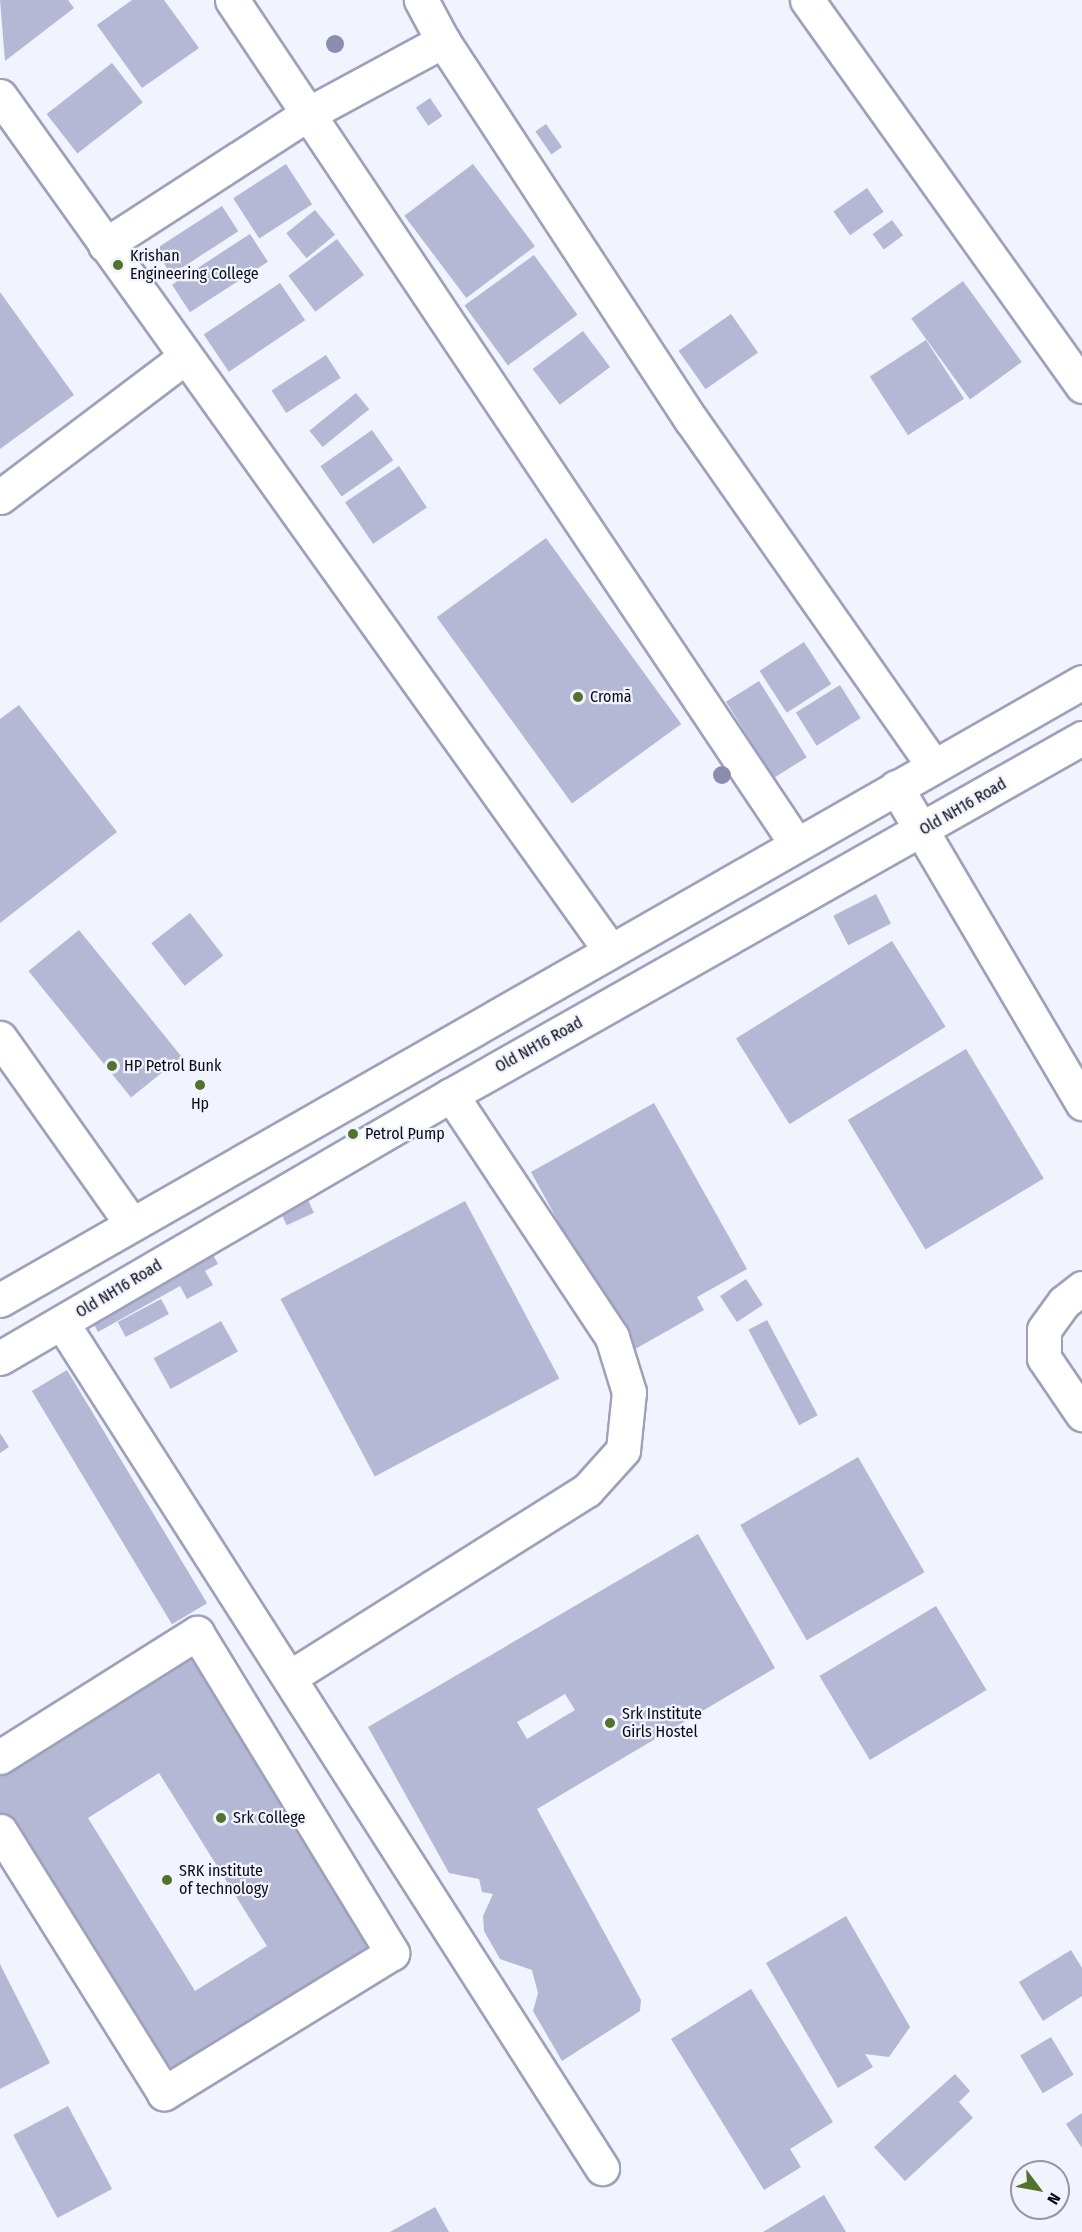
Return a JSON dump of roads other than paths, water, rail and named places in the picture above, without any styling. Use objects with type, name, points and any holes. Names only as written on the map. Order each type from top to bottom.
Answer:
[{"type":"street","points":[[232,0],[306,115],[796,845]]},
{"type":"street","points":[[421,0],[442,41],[692,421],[934,766]]},
{"type":"street","points":[[807,0],[1082,386]]},
{"type":"street","points":[[105,245],[306,115],[442,41]]},
{"type":"street","points":[[0,96],[610,950]]},
{"type":"street","points":[[0,497],[185,357]]},
{"type":"street","points":[[0,1300],[131,1223],[1082,682]]},
{"type":"street","name":"Old NH16 Road","points":[[0,1358],[451,1095],[920,832],[1082,738]]},
{"type":"street","points":[[896,788],[1082,1103]]},
{"type":"street","points":[[0,1038],[131,1223]]},
{"type":"street","points":[[290,1677],[587,1490],[623,1450],[629,1392],[612,1337],[451,1095]]},
{"type":"street","points":[[1082,1288],[1064,1302],[1044,1330],[1044,1358],[1082,1414]]},
{"type":"street","points":[[62,1323],[602,2168]]},
{"type":"street","points":[[0,1757],[197,1633],[392,1953],[164,2093],[0,1831]]},
{"type":"place","name":"Krishan Engineering College","points":[[118,265]]},
{"type":"place","name":"Cromā","points":[[578,697]]},
{"type":"place","name":"HP Petrol Bunk","points":[[112,1066]]},
{"type":"place","name":"Hp","points":[[200,1085]]},
{"type":"place","name":"Petrol Pump","points":[[353,1134]]},
{"type":"place","name":"Srk Institute Girls Hostel","points":[[610,1723]]},
{"type":"place","name":"Srk College","points":[[221,1818]]},
{"type":"place","name":"SRK institute of technology","points":[[167,1880]]}]
